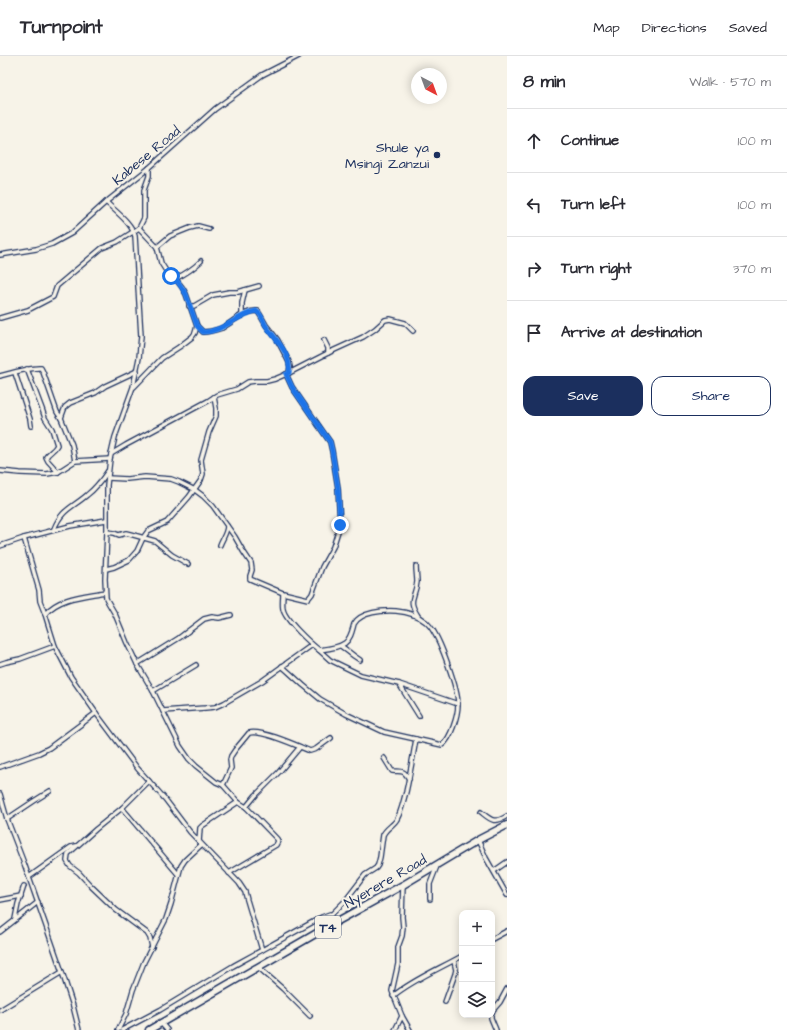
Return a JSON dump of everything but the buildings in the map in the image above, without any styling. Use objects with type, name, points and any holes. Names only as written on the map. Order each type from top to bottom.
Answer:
[{"type":"highway","name":"Nyerere Road","points":[[150,1030],[336,922],[403,885],[478,840],[507,825]]},
{"type":"street","name":"Kabese Road","points":[[0,255],[36,249],[52,244],[72,233],[106,202],[149,168],[215,110],[262,75],[299,56]]},
{"type":"street","points":[[0,318],[28,310],[53,297],[57,286],[102,248],[117,242],[139,228],[144,218],[144,190],[149,176],[149,168]]},
{"type":"street","points":[[106,202],[130,225],[134,231],[137,254],[141,336],[139,358],[133,388],[115,437],[110,459],[107,485],[105,592],[108,602],[115,614],[137,664],[154,691],[180,746],[190,759],[216,782],[223,785],[238,802],[246,807],[277,839],[278,842],[276,845],[229,873]]},
{"type":"street","points":[[157,247],[170,236],[190,228],[198,226],[209,228]]},
{"type":"street","points":[[108,478],[145,477],[171,479],[195,490],[213,506],[235,537],[242,551],[251,563],[252,570],[250,579],[283,593],[307,599],[310,597],[322,567],[333,547],[340,525],[338,488],[330,442],[292,387],[288,373],[290,367],[289,362],[277,339],[256,311],[242,316],[222,328],[203,332],[197,326],[186,294],[175,279],[168,274],[161,263],[157,247],[139,228]]},
{"type":"street","points":[[175,279],[184,275],[202,261]]},
{"type":"street","points":[[189,306],[194,306],[213,295],[238,292],[259,286]]},
{"type":"street","points":[[242,316],[242,303],[245,290]]},
{"type":"street","points":[[111,454],[221,393],[237,389],[248,382],[275,379],[363,337],[387,319],[405,323],[413,331]]},
{"type":"street","points":[[133,388],[162,358],[192,337],[197,326]]},
{"type":"street","points":[[324,340],[328,348],[328,353]]},
{"type":"street","points":[[0,376],[40,368],[42,370],[57,412],[72,445],[75,461]]},
{"type":"street","points":[[27,370],[57,445],[46,457],[58,472]]},
{"type":"street","points":[[61,418],[65,406],[70,402],[86,397],[136,371]]},
{"type":"street","points":[[14,373],[30,419],[30,426]]},
{"type":"street","points":[[106,569],[110,569],[129,560],[138,551],[143,538],[148,531],[167,522],[195,490],[202,478],[203,472],[201,460],[209,432],[216,416],[214,397]]},
{"type":"street","points":[[0,471],[47,474],[58,472],[75,461],[110,459]]},
{"type":"street","points":[[54,530],[59,518],[64,512],[96,487],[109,470]]},
{"type":"street","points":[[0,546],[78,524],[106,520]]},
{"type":"street","points":[[220,545],[227,530],[227,525]]},
{"type":"street","points":[[107,532],[114,533],[118,536],[126,533],[158,543],[172,555],[188,564]]},
{"type":"street","points":[[24,538],[39,590],[41,606],[55,646],[71,677],[138,769],[165,799],[200,843],[239,883],[245,892],[262,950]]},
{"type":"street","points":[[282,666],[320,698],[346,714],[384,732],[442,745],[444,744],[452,730],[458,704],[454,684],[432,629],[418,616],[413,608],[412,601],[417,582],[416,566]]},
{"type":"street","points":[[45,614],[61,602],[105,592]]},
{"type":"street","points":[[283,593],[282,607],[285,615],[302,635],[330,660],[361,675],[399,684],[458,704]]},
{"type":"street","points":[[319,650],[341,646],[348,639],[356,620],[370,613],[396,611],[418,616]]},
{"type":"street","points":[[137,664],[179,638],[204,619],[212,617],[219,618],[231,615]]},
{"type":"street","points":[[163,711],[205,708],[224,703],[256,685],[312,645]]},
{"type":"street","points":[[0,664],[20,659],[55,646]]},
{"type":"street","points":[[341,646],[360,660]]},
{"type":"street","points":[[154,691],[196,665]]},
{"type":"street","points":[[399,684],[419,716]]},
{"type":"street","points":[[0,767],[49,748],[96,713]]},
{"type":"street","points":[[223,785],[231,768],[231,756],[250,733],[265,734],[310,751],[313,751],[331,738]]},
{"type":"street","points":[[122,1030],[160,1010],[262,950],[322,917],[328,914],[331,915],[345,901],[365,875],[378,865],[383,835],[398,818],[403,804],[416,739]]},
{"type":"street","points":[[246,807],[300,747]]},
{"type":"street","points":[[384,758],[392,771],[403,772],[409,779]]},
{"type":"street","points":[[149,781],[122,808],[68,854],[67,861],[70,866],[116,910],[147,933],[152,947]]},
{"type":"street","points":[[7,819],[50,791]]},
{"type":"street","points":[[0,794],[7,819],[62,972],[79,1030]]},
{"type":"street","points":[[118,1030],[126,1014],[141,969],[166,919],[181,866],[200,843],[200,828],[238,802]]},
{"type":"street","points":[[122,808],[178,874]]},
{"type":"street","points":[[480,812],[491,820],[496,821],[507,816]]},
{"type":"street","points":[[478,840],[486,858],[507,895]]},
{"type":"street","points":[[29,877],[72,847],[79,846]]},
{"type":"street","points":[[494,870],[507,862]]},
{"type":"street","points":[[430,899],[430,880],[437,865]]},
{"type":"street","points":[[403,885],[403,927],[402,936],[398,947],[398,964],[392,991],[402,1016],[410,1030]]},
{"type":"street","points":[[15,919],[24,886]]},
{"type":"street","points":[[0,900],[21,896]]},
{"type":"street","points":[[0,932],[38,902]]},
{"type":"street","points":[[331,915],[336,922]]},
{"type":"street","points":[[495,938],[507,931]]},
{"type":"street","points":[[394,996],[400,990],[417,980],[459,958]]},
{"type":"street","points":[[445,1002],[456,970],[454,961]]},
{"type":"street","points":[[258,967],[310,1016]]},
{"type":"street","points":[[0,1010],[62,972]]},
{"type":"street","points":[[495,1008],[507,990]]},
{"type":"street","points":[[395,1030],[402,1016]]},
{"type":"street","points":[[491,1018],[496,1030]]},
{"type":"street","points":[[161,1023],[167,1030]]},
{"type":"place","name":"Shule ya Msingi Zanzui","points":[[437,155]]},
{"type":"route","points":[[171,276],[178,282],[186,294],[197,326],[203,332],[222,328],[250,312],[258,311],[266,325],[277,339],[289,362],[289,373],[286,374],[292,387],[330,442],[338,488],[340,525]]}]
